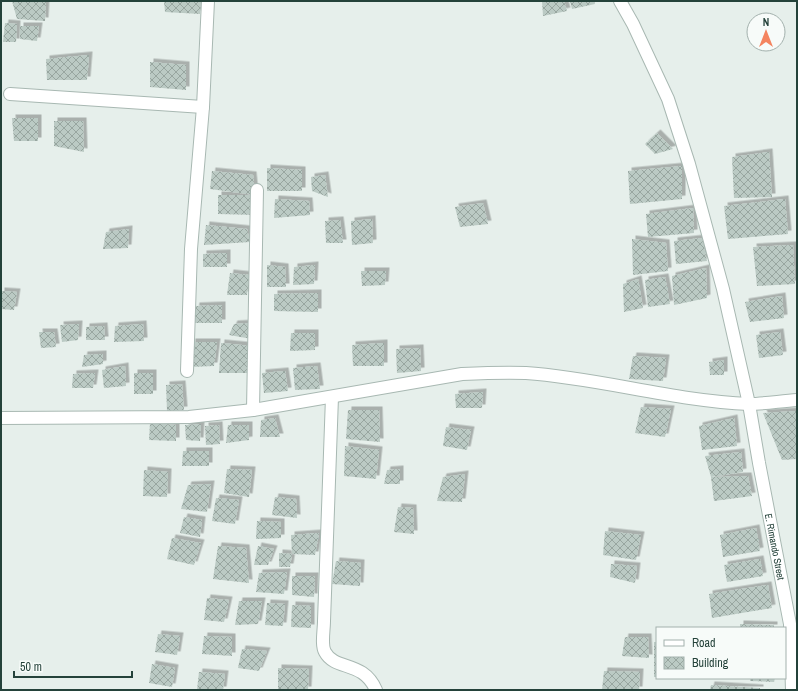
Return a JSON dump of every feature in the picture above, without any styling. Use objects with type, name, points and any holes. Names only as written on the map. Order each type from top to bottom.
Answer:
[{"type":"street","points":[[187,371],[191,249],[203,107],[208,1]]},
{"type":"street","name":"E. Rimando Street","points":[[620,1],[633,24],[663,87],[687,157],[723,289],[749,404],[758,463],[790,624],[792,690]]},
{"type":"street","points":[[10,94],[203,107]]},
{"type":"street","points":[[253,410],[257,190]]},
{"type":"street","points":[[1,418],[162,418],[253,410],[382,390],[428,379],[462,374],[493,373],[526,373],[596,382],[667,394],[749,404],[797,400]]},
{"type":"street","points":[[332,397],[324,621],[325,652],[333,661],[363,672],[373,683],[376,690]]},
{"type":"building","points":[[12,1],[46,1],[45,21],[17,19]]},
{"type":"building","points":[[164,1],[201,1],[200,14],[165,12]]},
{"type":"building","points":[[542,1],[564,1],[567,11],[543,16]]},
{"type":"building","points":[[570,1],[594,1],[595,4],[572,9]]},
{"type":"building","points":[[5,23],[17,24],[16,42],[3,42]]},
{"type":"building","points":[[20,26],[39,26],[37,41],[20,39]]},
{"type":"building","points":[[89,55],[87,80],[47,80],[46,59]]},
{"type":"building","points":[[150,62],[186,65],[186,90],[150,87]]},
{"type":"building","points":[[12,118],[38,118],[38,141],[14,141]]},
{"type":"building","points":[[54,121],[83,121],[84,152],[54,146]]},
{"type":"building","points":[[657,133],[673,149],[655,154],[645,144]]},
{"type":"building","points":[[769,152],[772,197],[734,198],[732,157]]},
{"type":"building","points":[[682,166],[682,199],[630,204],[628,171]]},
{"type":"building","points":[[267,168],[302,170],[302,191],[267,191]]},
{"type":"building","points":[[212,171],[253,175],[255,195],[210,189]]},
{"type":"building","points":[[325,175],[328,197],[312,191],[311,177]]},
{"type":"building","points":[[218,195],[255,195],[255,215],[218,214]]},
{"type":"building","points":[[275,199],[309,201],[310,215],[274,218]]},
{"type":"building","points":[[785,199],[788,234],[728,239],[724,206]]},
{"type":"building","points":[[483,203],[488,224],[460,227],[455,207]]},
{"type":"building","points":[[693,208],[694,233],[648,237],[646,214]]},
{"type":"building","points":[[372,219],[373,243],[352,245],[351,221]]},
{"type":"building","points":[[340,220],[343,243],[326,243],[325,221]]},
{"type":"building","points":[[206,225],[247,229],[250,242],[204,245]]},
{"type":"building","points":[[129,229],[128,248],[103,249],[106,232]]},
{"type":"building","points":[[702,238],[707,261],[676,264],[674,241]]},
{"type":"building","points":[[632,239],[666,243],[668,271],[633,275]]},
{"type":"building","points":[[793,245],[795,284],[757,286],[753,247]]},
{"type":"building","points":[[227,253],[227,267],[203,267],[203,254]]},
{"type":"building","points":[[267,265],[285,267],[286,287],[267,287]]},
{"type":"building","points":[[315,265],[314,284],[293,285],[294,267]]},
{"type":"building","points":[[706,268],[707,298],[674,305],[672,276]]},
{"type":"building","points":[[361,271],[386,271],[385,285],[362,286]]},
{"type":"building","points":[[230,273],[249,275],[247,295],[227,295]]},
{"type":"building","points":[[665,277],[670,304],[648,307],[645,280]]},
{"type":"building","points":[[638,279],[643,308],[624,312],[623,284]]},
{"type":"building","points":[[1,291],[17,292],[14,310],[1,309]]},
{"type":"building","points":[[318,293],[318,312],[274,311],[274,294]]},
{"type":"building","points":[[782,296],[784,318],[750,322],[745,302]]},
{"type":"building","points":[[222,305],[222,323],[194,323],[196,306]]},
{"type":"building","points":[[254,323],[252,339],[229,335],[234,324]]},
{"type":"building","points":[[79,324],[78,340],[62,342],[60,325]]},
{"type":"building","points":[[143,324],[144,341],[114,342],[115,326]]},
{"type":"building","points":[[104,326],[105,340],[86,340],[86,327]]},
{"type":"building","points":[[39,332],[54,332],[56,347],[41,348]]},
{"type":"building","points":[[780,332],[783,355],[759,358],[756,335]]},
{"type":"building","points":[[291,333],[315,333],[315,350],[290,351]]},
{"type":"building","points":[[192,342],[217,342],[214,366],[190,367]]},
{"type":"building","points":[[221,343],[252,346],[249,373],[219,373]]},
{"type":"building","points":[[384,343],[384,366],[353,366],[352,345]]},
{"type":"building","points":[[420,348],[421,371],[397,373],[396,349]]},
{"type":"building","points":[[103,354],[103,364],[82,367],[84,355]]},
{"type":"building","points":[[633,356],[666,358],[663,381],[629,379]]},
{"type":"building","points":[[724,360],[724,375],[710,375],[709,362]]},
{"type":"building","points":[[125,366],[126,386],[104,388],[102,370]]},
{"type":"building","points":[[317,366],[320,389],[295,390],[293,368]]},
{"type":"building","points":[[285,371],[288,391],[264,393],[262,373]]},
{"type":"building","points":[[95,373],[93,388],[72,388],[73,374]]},
{"type":"building","points":[[134,373],[153,373],[153,394],[134,394]]},
{"type":"building","points":[[182,384],[184,410],[167,411],[166,385]]},
{"type":"building","points":[[483,392],[482,408],[456,408],[455,394]]},
{"type":"building","points":[[641,407],[671,409],[665,437],[635,433]]},
{"type":"building","points":[[348,410],[379,410],[380,442],[346,439]]},
{"type":"building","points":[[797,411],[797,459],[782,460],[763,413]]},
{"type":"building","points":[[275,418],[280,437],[260,437],[261,420]]},
{"type":"building","points":[[734,418],[737,446],[702,450],[699,426]]},
{"type":"building","points":[[150,423],[176,425],[176,441],[149,440]]},
{"type":"building","points":[[201,424],[200,441],[186,440],[185,425]]},
{"type":"building","points":[[219,425],[220,444],[206,445],[205,426]]},
{"type":"building","points":[[228,425],[249,425],[249,440],[226,443]]},
{"type":"building","points":[[446,427],[471,430],[467,450],[443,446]]},
{"type":"building","points":[[345,446],[379,450],[376,479],[344,476]]},
{"type":"building","points":[[183,451],[209,451],[209,466],[182,466]]},
{"type":"building","points":[[741,452],[743,472],[711,477],[705,456]]},
{"type":"building","points":[[227,469],[252,470],[249,497],[224,493]]},
{"type":"building","points":[[400,469],[400,484],[384,484],[387,470]]},
{"type":"building","points":[[144,470],[168,472],[167,497],[143,496]]},
{"type":"building","points":[[465,474],[462,502],[437,501],[443,477]]},
{"type":"building","points":[[748,476],[752,496],[714,501],[711,477]]},
{"type":"building","points":[[211,484],[207,512],[181,509],[188,485]]},
{"type":"building","points":[[275,497],[296,499],[297,518],[272,515]]},
{"type":"building","points":[[216,498],[239,500],[235,524],[212,521]]},
{"type":"building","points":[[398,507],[413,508],[414,534],[394,532]]},
{"type":"building","points":[[184,517],[202,520],[200,537],[180,533]]},
{"type":"building","points":[[257,521],[281,522],[281,538],[256,539]]},
{"type":"building","points":[[756,528],[760,551],[723,557],[720,535]]},
{"type":"building","points":[[605,531],[641,535],[636,560],[603,555]]},
{"type":"building","points":[[319,533],[315,555],[292,554],[291,535]]},
{"type":"building","points":[[172,538],[201,543],[194,565],[167,559]]},
{"type":"building","points":[[218,546],[246,548],[249,583],[213,579]]},
{"type":"building","points":[[258,546],[274,549],[268,565],[254,565]]},
{"type":"building","points":[[279,553],[292,554],[290,567],[279,567]]},
{"type":"building","points":[[760,559],[763,576],[727,582],[724,565]]},
{"type":"building","points":[[336,561],[361,563],[360,586],[332,584]]},
{"type":"building","points":[[611,564],[637,566],[635,583],[610,577]]},
{"type":"building","points":[[287,572],[284,594],[256,592],[259,573]]},
{"type":"building","points":[[292,576],[315,576],[314,597],[292,595]]},
{"type":"building","points":[[768,585],[772,608],[712,618],[709,594]]},
{"type":"building","points":[[207,598],[229,600],[224,622],[204,620]]},
{"type":"building","points":[[239,601],[262,601],[258,624],[235,625]]},
{"type":"building","points":[[267,603],[285,604],[283,626],[265,625]]},
{"type":"building","points":[[292,605],[311,606],[311,628],[291,627]]},
{"type":"building","points":[[740,624],[774,625],[774,627],[740,627]]},
{"type":"building","points":[[158,634],[180,636],[177,655],[155,652]]},
{"type":"building","points":[[204,636],[232,637],[232,656],[202,654]]},
{"type":"building","points":[[625,637],[648,637],[649,658],[622,656]]},
{"type":"building","points":[[654,642],[656,642],[656,677],[654,677]]},
{"type":"building","points":[[242,649],[267,651],[259,671],[238,668]]},
{"type":"building","points":[[152,664],[175,668],[172,687],[149,683]]},
{"type":"building","points":[[278,668],[309,669],[308,690],[278,690]]},
{"type":"building","points":[[604,671],[640,672],[639,690],[602,690]]},
{"type":"building","points":[[199,672],[225,674],[223,690],[197,690]]},
{"type":"building","points":[[750,679],[775,679],[774,682],[750,681]]},
{"type":"building","points":[[711,685],[760,688],[760,690],[710,690]]}]
